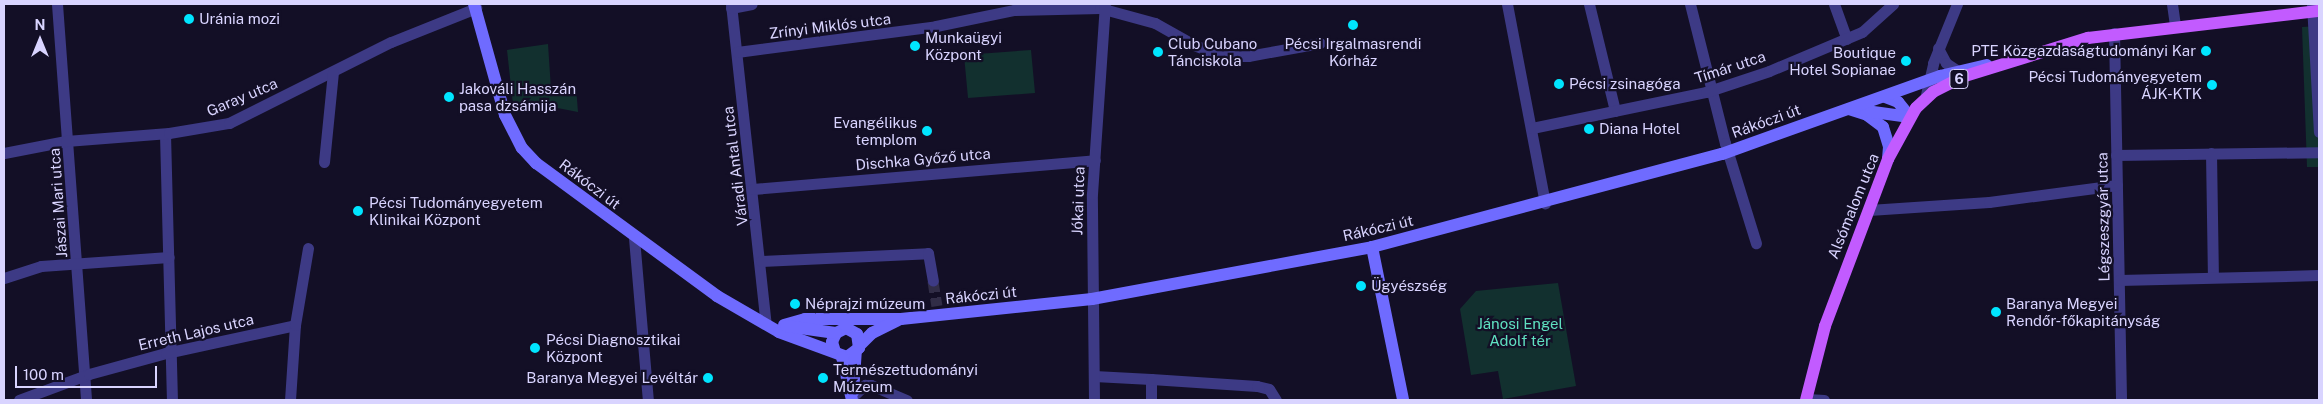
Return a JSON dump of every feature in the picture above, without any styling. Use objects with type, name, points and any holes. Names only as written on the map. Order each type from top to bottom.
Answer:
[{"type":"main road","name":"Rákóczi út","points":[[1910,117],[1925,99],[1956,80],[2114,32],[2315,9]]},
{"type":"main road","name":"Alsómalom utca","points":[[1806,399],[1831,309],[1888,159],[1910,117]]},
{"type":"street","name":"Jászai Mari utca","points":[[57,4],[69,141],[86,400]]},
{"type":"street","points":[[731,6],[752,4]]},
{"type":"street","points":[[1507,4],[1545,203]]},
{"type":"street","points":[[1590,4],[1615,111]]},
{"type":"street","points":[[1690,4],[1728,153],[1756,243]]},
{"type":"street","points":[[1834,4],[1847,39]]},
{"type":"street","name":"Tímár utca","points":[[1532,128],[1712,91],[1847,39],[1872,25],[1893,4]]},
{"type":"street","points":[[1925,99],[1927,81],[1938,48],[1957,4]]},
{"type":"street","points":[[2172,4],[2175,26]]},
{"type":"street","name":"Garay utca","points":[[4,153],[69,141],[165,134],[208,129],[229,123],[391,42],[475,6]]},
{"type":"street","name":"Rákóczi út","points":[[475,6],[505,115],[522,148],[536,163],[634,238],[717,296],[796,339],[838,354]]},
{"type":"street","name":"Váradi Antal utca","points":[[731,6],[761,261],[766,324]]},
{"type":"street","name":"Zrínyi Miklós utca","points":[[737,52],[936,26],[1014,10],[1105,7],[1155,23],[1194,45],[1222,56],[1248,56],[1320,43]]},
{"type":"street","name":"Jókai utca","points":[[1094,400],[1092,194],[1105,7]]},
{"type":"street","points":[[2315,9],[2319,132]]},
{"type":"street","name":"Légszeszgyár utca","points":[[2114,32],[2121,400]]},
{"type":"street","points":[[1938,48],[1946,63],[1958,71]]},
{"type":"street","name":"Rákóczi út","points":[[784,325],[815,318],[901,319],[937,311],[1092,299],[1372,247],[1545,203],[1728,153],[1927,81],[1958,71],[1997,66]]},
{"type":"street","points":[[324,162],[333,72]]},
{"type":"street","points":[[1885,97],[1898,102],[1910,117]]},
{"type":"street","points":[[1849,109],[1867,115],[1883,127],[1889,147],[1888,159]]},
{"type":"street","name":"Rákóczi út","points":[[1849,109],[1910,117]]},
{"type":"street","points":[[165,134],[172,400]]},
{"type":"street","points":[[2116,155],[2319,152]]},
{"type":"street","points":[[2211,153],[2214,278]]},
{"type":"street","name":"Dischka Győző utca","points":[[753,189],[1095,160]]},
{"type":"street","points":[[1869,210],[1989,202],[2117,185]]},
{"type":"street","points":[[634,238],[648,400]]},
{"type":"street","points":[[1372,247],[1403,400]]},
{"type":"street","points":[[290,400],[295,325],[308,248]]},
{"type":"street","points":[[761,261],[928,253],[933,281]]},
{"type":"street","points":[[4,278],[41,266],[169,257]]},
{"type":"street","points":[[2119,280],[2319,276]]},
{"type":"street","name":"Rákóczi út","points":[[852,330],[887,319]]},
{"type":"street","name":"Rákóczi út","points":[[858,349],[872,333],[901,319]]},
{"type":"street","name":"Rákóczi út","points":[[766,324],[836,333]]},
{"type":"street","name":"Erreth Lajos utca","points":[[20,400],[85,375],[170,352],[295,325]]},
{"type":"street","points":[[843,329],[852,330],[858,336],[856,374],[852,399],[838,354],[832,342],[836,333],[843,329]]},
{"type":"street","points":[[838,354],[858,349]]},
{"type":"street","points":[[1094,376],[1257,386],[1269,389],[1276,400]]},
{"type":"street","points":[[1151,379],[1151,400]]},
{"type":"street","points":[[852,399],[865,385],[871,384],[907,400]]},
{"type":"street","points":[[1806,399],[1824,400]]},
{"type":"green space","points":[[2319,26],[2319,167],[2307,167],[2302,27]]},
{"type":"green space","points":[[548,44],[551,89],[576,87],[578,112],[537,104],[513,105],[507,50]]},
{"type":"green space","points":[[1031,50],[1035,93],[968,98],[964,55]]},
{"type":"green space","name":"Jánosi Engel Adolf tér","points":[[1558,283],[1576,386],[1503,399],[1498,371],[1471,375],[1460,309],[1476,291]]},
{"type":"tunnel","points":[[933,281],[937,306]]},
{"type":"place","name":"Uránia mozi","points":[[189,19]]},
{"type":"place","name":"Pécsi Irgalmasrendi Kórház","points":[[1353,25]]},
{"type":"place","name":"Munkaügyi Központ","points":[[915,46]]},
{"type":"place","name":"PTE Közgazdaságtudományi Kar","points":[[2206,51]]},
{"type":"place","name":"Club Cubano Tánciskola","points":[[1158,52]]},
{"type":"place","name":"Boutique Hotel Sopianae","points":[[1906,61]]},
{"type":"place","name":"Pécsi zsinagóga","points":[[1559,84]]},
{"type":"place","name":"Pécsi Tudományegyetem ÁJK-KTK","points":[[2212,85]]},
{"type":"place","name":"Jakováli Hasszán pasa dzsámija","points":[[449,97]]},
{"type":"place","name":"Diana Hotel","points":[[1589,129]]},
{"type":"place","name":"Evangélikus templom","points":[[927,131]]},
{"type":"place","name":"Pécsi Tudományegyetem Klinikai Központ","points":[[358,211]]},
{"type":"place","name":"Ügyészség","points":[[1361,286]]},
{"type":"place","name":"Néprajzi múzeum","points":[[795,304]]},
{"type":"place","name":"Baranya Megyei Rendőr-főkapitányság","points":[[1996,312]]},
{"type":"place","name":"Pécsi Diagnosztikai Központ","points":[[535,348]]},
{"type":"place","name":"Baranya Megyei Levéltár","points":[[708,378]]},
{"type":"place","name":"Természettudományi Múzeum","points":[[823,378]]}]
